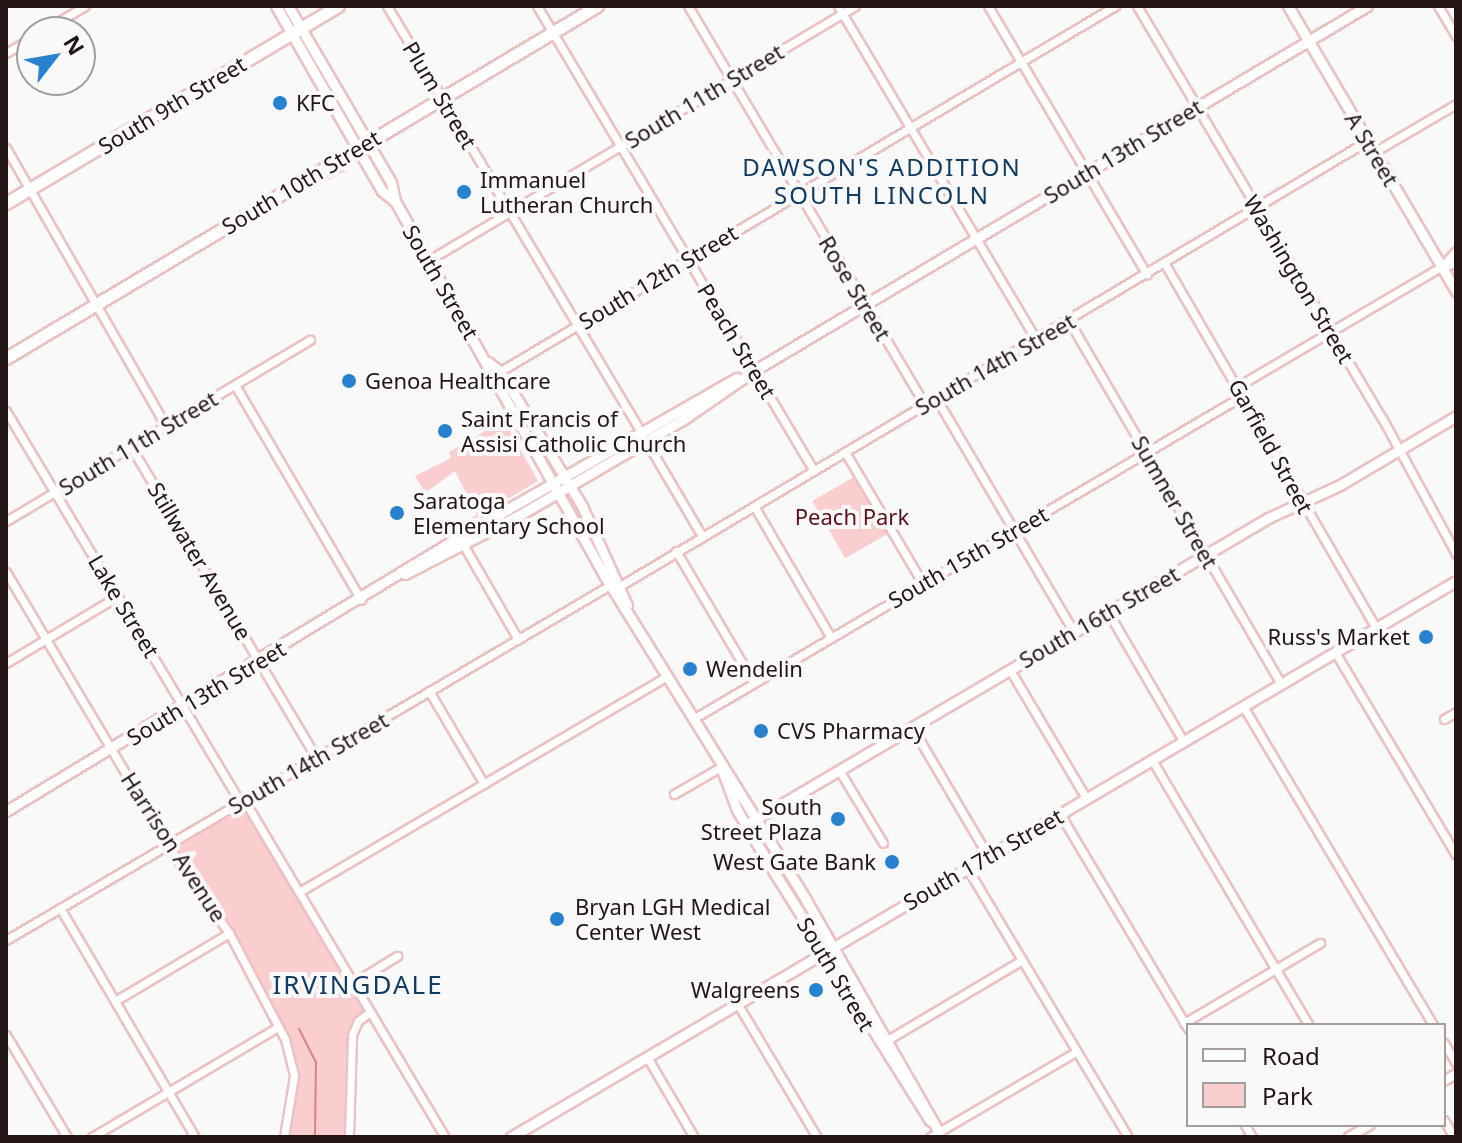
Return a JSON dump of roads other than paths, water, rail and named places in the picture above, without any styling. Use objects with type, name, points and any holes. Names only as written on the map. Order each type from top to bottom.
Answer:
[{"type":"main road","name":"South Street","points":[[276,6],[296,30],[363,145],[391,182],[395,201],[488,362],[490,377],[721,767],[757,819],[889,1039],[937,1135]]},
{"type":"main road","name":"South Street","points":[[288,6],[296,30]]},
{"type":"main road","name":"South 9th Street","points":[[6,203],[338,6]]},
{"type":"main road","name":"South 10th Street","points":[[6,358],[597,6]]},
{"type":"main road","name":"A Street","points":[[1288,6],[1456,291]]},
{"type":"main road","name":"South 13th Street","points":[[405,574],[464,546],[560,492],[755,370],[1367,6]]},
{"type":"main road","name":"South Street","points":[[488,362],[500,371],[570,486],[615,586]]},
{"type":"main road","name":"South 13th Street","points":[[6,811],[640,431],[755,370]]},
{"type":"main road","name":"South 16th Street","points":[[746,825],[1206,555],[1398,451],[1456,416]]},
{"type":"main road","name":"South 17th Street","points":[[511,1137],[1456,581]]},
{"type":"main road","name":"South Street","points":[[721,767],[746,825],[937,1135]]},
{"type":"street","name":"Plum Street","points":[[387,6],[640,431]]},
{"type":"street","name":"Peach Street","points":[[537,6],[814,471]]},
{"type":"street","name":"Rose Street","points":[[688,6],[925,405]]},
{"type":"street","name":"South 11th Street","points":[[429,260],[732,80],[840,10],[855,6]]},
{"type":"street","points":[[988,6],[1147,275]]},
{"type":"street","name":"South 12th Street","points":[[490,377],[1115,6]]},
{"type":"street","name":"Washington Street","points":[[1137,6],[1331,332],[1456,554]]},
{"type":"street","points":[[1438,6],[1456,36]]},
{"type":"street","points":[[840,10],[1036,339]]},
{"type":"street","points":[[1374,152],[1456,104]]},
{"type":"street","name":"South 14th Street","points":[[7,936],[814,471],[1367,141]]},
{"type":"street","points":[[6,148],[98,303],[166,426]]},
{"type":"street","points":[[1441,267],[1456,251]]},
{"type":"street","points":[[1238,386],[1441,267],[1456,263]]},
{"type":"street","name":"Garfield Street","points":[[1165,264],[1244,395],[1376,628]]},
{"type":"street","name":"Sumner Street","points":[[1069,321],[1281,684]]},
{"type":"street","name":"South 11th Street","points":[[6,521],[310,340]]},
{"type":"street","points":[[235,385],[361,600]]},
{"type":"street","name":"South 15th Street","points":[[693,719],[1244,395]]},
{"type":"street","points":[[936,398],[1074,632]]},
{"type":"street","name":"Lake Street","points":[[6,411],[445,1137]]},
{"type":"street","points":[[646,441],[702,536]]},
{"type":"street","name":"Stillwater Avenue","points":[[131,447],[316,757]]},
{"type":"street","points":[[845,452],[923,584]]},
{"type":"street","points":[[754,506],[831,638]]},
{"type":"street","points":[[464,546],[518,639]]},
{"type":"street","points":[[676,551],[754,683]]},
{"type":"street","name":"Harrison Avenue","points":[[6,572],[168,845],[229,933],[289,1046],[294,1076],[284,1137]]},
{"type":"street","points":[[6,663],[118,596]]},
{"type":"street","points":[[1108,612],[1183,741]]},
{"type":"street","points":[[1335,652],[1456,855]]},
{"type":"street","points":[[1010,670],[1086,798]]},
{"type":"street","points":[[299,892],[667,676]]},
{"type":"street","points":[[429,691],[484,784]]},
{"type":"street","points":[[1243,706],[1432,1023]]},
{"type":"street","points":[[1444,719],[1456,712]]},
{"type":"street","points":[[912,727],[988,856]]},
{"type":"street","points":[[1152,760],[1308,1023]]},
{"type":"street","points":[[674,794],[721,767]]},
{"type":"street","points":[[839,770],[883,843]]},
{"type":"street","points":[[1060,814],[1186,1026]]},
{"type":"street","points":[[967,868],[1128,1137]]},
{"type":"street","points":[[60,908],[195,1137]]},
{"type":"street","points":[[115,1001],[229,933]]},
{"type":"street","points":[[1191,1023],[1320,943]]},
{"type":"street","points":[[353,983],[397,956]]},
{"type":"street","points":[[889,1039],[1022,960]]},
{"type":"street","points":[[737,1003],[817,1137]]},
{"type":"street","points":[[349,1137],[352,1035],[358,1021],[370,1012]]},
{"type":"street","points":[[92,1137],[278,1027]]},
{"type":"street","points":[[6,1035],[67,1137]]},
{"type":"street","points":[[937,1135],[1077,1051]]},
{"type":"street","points":[[647,1057],[694,1137]]},
{"type":"waterway","points":[[299,1029],[316,1062],[315,1137]]},
{"type":"place","name":"KFC","points":[[280,103]]},
{"type":"place","name":"Immanuel Lutheran Church","points":[[464,192]]},
{"type":"place","name":"Genoa Healthcare","points":[[349,381]]},
{"type":"place","name":"Saint Francis of Assisi Catholic Church","points":[[445,431]]},
{"type":"place","name":"Saratoga Elementary School","points":[[397,513]]},
{"type":"place","name":"Russ's Market","points":[[1426,637]]},
{"type":"place","name":"Wendelin","points":[[690,669]]},
{"type":"place","name":"CVS Pharmacy","points":[[761,731]]},
{"type":"place","name":"South Street Plaza","points":[[838,819]]},
{"type":"place","name":"West Gate Bank","points":[[892,862]]},
{"type":"place","name":"Bryan LGH Medical Center West","points":[[557,919]]},
{"type":"place","name":"Walgreens","points":[[816,990]]},
{"type":"district","name":"DAWSON'S ADDITION SOUTH LINCOLN","points":[[882,181]]},
{"type":"district","name":"IRVINGDALE","points":[[358,985]]},
{"type":"park label","name":"Peach Park","points":[[852,517]]}]
